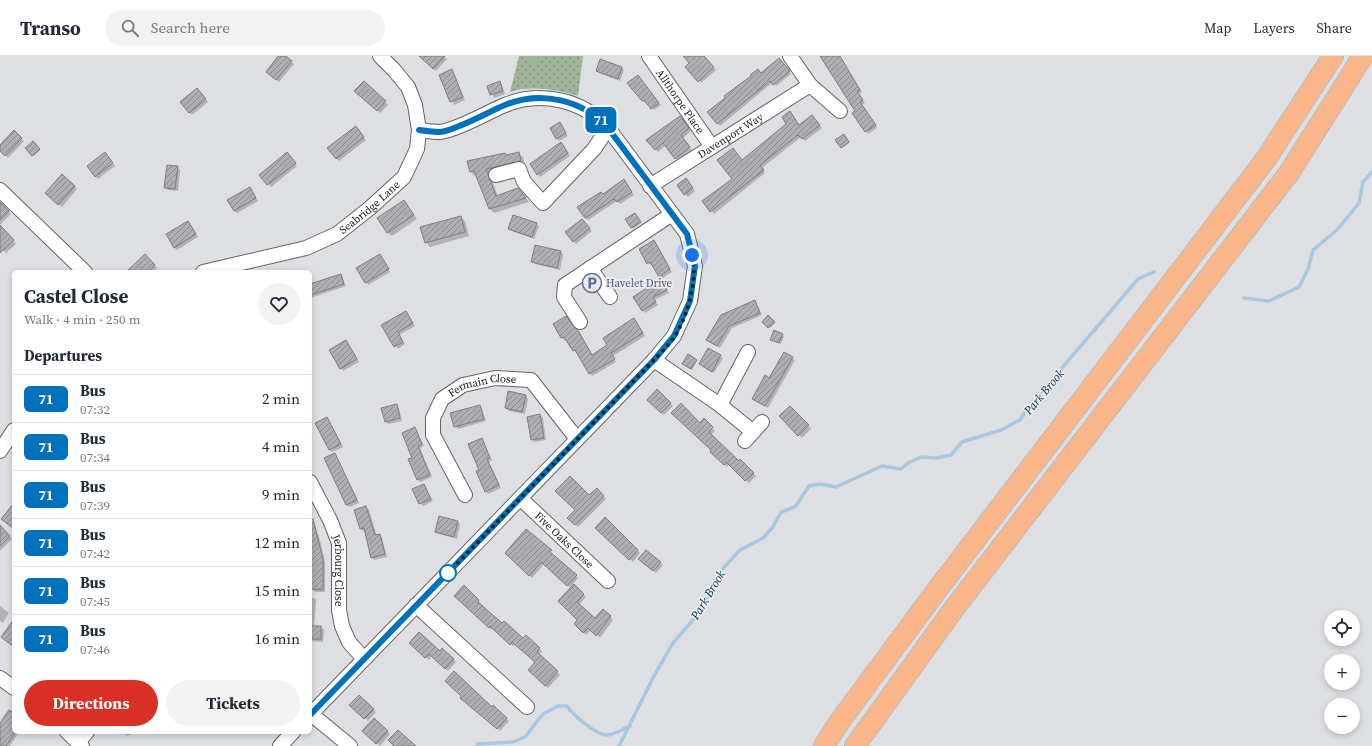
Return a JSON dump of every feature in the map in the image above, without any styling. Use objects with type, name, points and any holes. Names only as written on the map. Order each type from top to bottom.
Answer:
[{"type":"highway","points":[[824,746],[840,721],[934,594],[1266,159],[1334,56]]},
{"type":"highway","points":[[854,746],[953,610],[1290,173],[1363,56]]},
{"type":"street","name":"Seabridge Lane","points":[[212,270],[306,248],[337,234],[370,208],[404,177],[417,148],[419,130],[415,105],[408,87],[380,56]]},
{"type":"street","name":"Allthorpe Place","points":[[649,56],[712,147]]},
{"type":"street","points":[[790,56],[810,84],[840,111]]},
{"type":"street","name":"Davenport Way","points":[[650,186],[810,84]]},
{"type":"street","points":[[312,712],[654,360],[674,336],[690,301],[695,266],[687,234],[601,120],[574,103],[557,99],[526,99],[506,104],[470,121],[441,132],[419,130]]},
{"type":"street","points":[[496,175],[519,169],[524,182],[543,203],[594,149],[608,128]]},
{"type":"street","points":[[0,190],[83,270]]},
{"type":"street","points":[[580,322],[564,297],[565,285],[672,214]]},
{"type":"street","points":[[590,268],[610,297]]},
{"type":"street","points":[[720,405],[748,352]]},
{"type":"street","points":[[654,360],[720,405],[753,432]]},
{"type":"street","name":"Fermain Close","points":[[465,495],[433,435],[433,418],[442,399],[463,385],[495,378],[531,380],[577,439]]},
{"type":"street","points":[[0,451],[12,433]]},
{"type":"street","name":"Jerbourg Close","points":[[312,486],[330,520],[339,543],[338,610],[342,626],[349,642],[364,659]]},
{"type":"street","name":"Five Oaks Close","points":[[520,498],[608,581]]},
{"type":"street","points":[[416,606],[527,707]]},
{"type":"street","points":[[0,678],[12,687]]},
{"type":"street","points":[[312,716],[350,746]]},
{"type":"street","points":[[71,734],[82,740]]},
{"type":"street","points":[[280,746],[291,734]]},
{"type":"green space","points":[[519,56],[583,56],[578,96],[544,89],[527,89],[510,92]]},
{"type":"green space","points":[[525,56],[541,56],[534,63],[530,64],[525,60]]},
{"type":"building","points":[[278,56],[286,56],[292,61],[276,80],[266,72]]},
{"type":"building","points":[[419,56],[445,56],[433,69]]},
{"type":"building","points":[[683,56],[704,56],[714,67],[698,82],[685,67],[689,63]]},
{"type":"building","points":[[820,56],[840,56],[860,90],[857,91],[863,100],[860,102],[876,125],[865,132],[852,113],[855,111]]},
{"type":"building","points":[[779,58],[790,71],[773,85],[770,81],[717,124],[707,112],[725,98],[724,96],[758,69],[761,73]]},
{"type":"building","points":[[600,59],[622,67],[618,79],[596,71]]},
{"type":"building","points":[[452,69],[463,97],[450,102],[439,75]]},
{"type":"building","points":[[638,75],[659,103],[651,109],[627,83]]},
{"type":"building","points":[[364,81],[386,101],[377,111],[354,91]]},
{"type":"building","points":[[500,81],[503,91],[490,95],[487,86]]},
{"type":"building","points":[[197,88],[206,99],[189,113],[180,102]]},
{"type":"building","points":[[790,111],[799,125],[812,115],[820,125],[802,139],[798,135],[760,165],[764,170],[710,212],[702,201],[732,179],[717,160],[733,148],[742,160],[786,124],[782,117]]},
{"type":"building","points":[[680,116],[689,128],[681,135],[690,147],[675,159],[663,143],[655,150],[646,140]]},
{"type":"building","points":[[560,122],[566,133],[556,139],[550,128]]},
{"type":"building","points":[[356,126],[364,137],[336,159],[327,148]]},
{"type":"building","points":[[14,130],[22,138],[5,156],[0,151],[0,145]]},
{"type":"building","points":[[844,134],[849,142],[841,148],[835,140]]},
{"type":"building","points":[[33,141],[40,149],[32,156],[25,148]]},
{"type":"building","points":[[561,142],[568,153],[537,175],[530,164]]},
{"type":"building","points":[[105,152],[113,163],[95,177],[87,166]]},
{"type":"building","points":[[287,152],[296,163],[267,185],[259,175]]},
{"type":"building","points":[[519,152],[521,161],[486,169],[496,196],[518,188],[526,198],[489,209],[474,171],[470,172],[467,161],[505,153],[506,155]]},
{"type":"building","points":[[167,165],[178,166],[175,189],[164,188]]},
{"type":"building","points":[[62,174],[75,186],[58,205],[45,193]]},
{"type":"building","points":[[686,178],[693,188],[684,195],[677,185]]},
{"type":"building","points":[[624,179],[632,192],[617,202],[614,199],[585,218],[577,207],[601,192],[603,194]]},
{"type":"building","points":[[250,187],[256,198],[234,211],[227,200]]},
{"type":"building","points":[[404,200],[414,215],[387,233],[377,218]]},
{"type":"building","points":[[0,202],[9,211],[0,220]]},
{"type":"building","points":[[635,213],[641,222],[631,228],[625,219]]},
{"type":"building","points":[[513,215],[537,223],[532,237],[508,229]]},
{"type":"building","points":[[461,216],[465,232],[425,243],[420,227]]},
{"type":"building","points":[[582,219],[590,228],[573,242],[565,232]]},
{"type":"building","points":[[188,221],[196,234],[174,248],[166,234]]},
{"type":"building","points":[[0,225],[14,240],[0,253]]},
{"type":"building","points":[[654,240],[670,269],[659,277],[650,262],[647,264],[639,249]]},
{"type":"building","points":[[535,245],[561,251],[557,268],[531,262]]},
{"type":"building","points":[[145,254],[155,265],[150,270],[128,270]]},
{"type":"building","points":[[380,254],[389,269],[365,283],[356,268]]},
{"type":"building","points":[[341,274],[344,284],[312,294],[312,283]]},
{"type":"building","points":[[661,278],[667,290],[653,297],[656,302],[642,311],[633,297],[651,285],[650,284]]},
{"type":"building","points":[[755,300],[760,313],[729,326],[717,346],[706,340],[721,315]]},
{"type":"building","points":[[406,311],[413,323],[398,332],[403,342],[394,347],[381,325]]},
{"type":"building","points":[[768,315],[775,322],[768,328],[762,322]]},
{"type":"building","points":[[566,316],[579,332],[592,355],[607,345],[603,338],[634,318],[643,333],[611,353],[615,359],[589,374],[575,350],[573,351],[564,337],[561,338],[553,324]]},
{"type":"building","points":[[774,330],[783,334],[779,343],[770,340]]},
{"type":"building","points":[[346,340],[357,359],[340,369],[329,350]]},
{"type":"building","points":[[708,348],[721,355],[712,372],[699,364]]},
{"type":"building","points":[[784,352],[793,357],[765,406],[752,399],[765,375],[769,378]]},
{"type":"building","points":[[688,354],[697,360],[691,369],[682,364]]},
{"type":"building","points":[[657,389],[671,403],[661,413],[647,400]]},
{"type":"building","points":[[508,391],[526,395],[522,412],[505,408]]},
{"type":"building","points":[[681,403],[700,423],[704,418],[713,427],[709,432],[739,461],[740,459],[754,473],[745,481],[726,462],[724,465],[710,452],[711,450],[671,413]]},
{"type":"building","points":[[397,404],[400,418],[385,422],[381,408]]},
{"type":"building","points":[[480,405],[484,419],[454,427],[450,413]]},
{"type":"building","points":[[790,406],[809,425],[798,436],[779,416]]},
{"type":"building","points":[[540,414],[544,438],[531,440],[527,417]]},
{"type":"building","points":[[327,417],[341,444],[329,450],[315,423]]},
{"type":"building","points":[[415,427],[422,444],[418,446],[430,475],[417,480],[408,459],[412,458],[402,433]]},
{"type":"building","points":[[482,438],[490,458],[487,459],[499,485],[485,492],[476,471],[479,470],[468,444]]},
{"type":"building","points":[[335,453],[357,500],[346,505],[324,458]]},
{"type":"building","points":[[570,476],[589,495],[597,488],[604,496],[575,525],[567,518],[575,510],[555,491]]},
{"type":"building","points":[[424,484],[431,499],[419,504],[412,489]]},
{"type":"building","points":[[12,505],[12,527],[1,519]]},
{"type":"building","points":[[366,506],[375,535],[380,534],[385,554],[371,558],[364,528],[360,529],[354,510]]},
{"type":"building","points":[[439,516],[458,521],[454,537],[435,532]]},
{"type":"building","points":[[605,517],[638,550],[629,560],[595,528]]},
{"type":"building","points":[[312,519],[323,559],[323,590],[312,589]]},
{"type":"building","points":[[0,525],[10,536],[0,546]]},
{"type":"building","points":[[526,529],[552,550],[550,552],[577,575],[567,586],[541,562],[529,576],[505,553]]},
{"type":"building","points":[[646,550],[661,562],[653,571],[638,559]]},
{"type":"building","points":[[574,584],[584,594],[577,602],[595,618],[603,609],[611,616],[596,636],[588,628],[583,633],[574,624],[577,620],[558,601]]},
{"type":"building","points":[[464,585],[479,600],[478,602],[502,623],[504,621],[523,638],[526,635],[540,648],[537,652],[558,671],[545,686],[528,670],[535,662],[512,642],[510,645],[490,626],[489,628],[454,596]]},
{"type":"building","points":[[12,622],[12,645],[1,637]]},
{"type":"building","points":[[312,626],[321,626],[321,639],[312,639]]},
{"type":"building","points":[[419,632],[440,651],[442,648],[454,659],[445,669],[429,654],[425,658],[409,643]]},
{"type":"building","points":[[454,671],[492,707],[493,705],[507,718],[497,729],[460,698],[461,696],[445,681]]},
{"type":"building","points":[[359,695],[374,709],[364,719],[349,705]]},
{"type":"building","points":[[9,710],[12,712],[12,734],[14,734],[6,746],[0,746],[0,723]]},
{"type":"building","points":[[374,718],[388,731],[376,744],[362,731]]},
{"type":"building","points":[[398,730],[416,746],[394,746],[388,740]]},
{"type":"waterway","name":"Park Brook","points":[[1244,298],[1269,301],[1299,287],[1308,269],[1313,250],[1337,230],[1359,203],[1363,182],[1372,172]]},
{"type":"waterway","name":"Park Brook","points":[[619,746],[654,676],[673,643],[701,611],[716,584],[718,574],[740,550],[763,538],[773,527],[781,512],[795,507],[809,486],[820,484],[836,487],[882,466],[901,469],[908,463],[921,457],[936,458],[951,455],[962,442],[1001,430],[1020,420],[1026,410],[1138,279],[1154,272]]},
{"type":"waterway","points":[[477,744],[513,742],[525,737],[543,714],[558,706],[567,706],[585,724],[602,734],[613,734],[630,726]]},
{"type":"bus line","name":"71","points":[[312,713],[654,360],[674,336],[690,301],[695,266],[687,234],[608,128],[601,120],[585,109],[574,103],[557,99],[526,99],[506,104],[470,121],[441,132],[419,130]]},
{"type":"place","name":"Havelet Drive","points":[[592,283]]},
{"type":"route","points":[[448,573],[654,360],[674,336],[690,301],[695,266],[692,255]]}]
